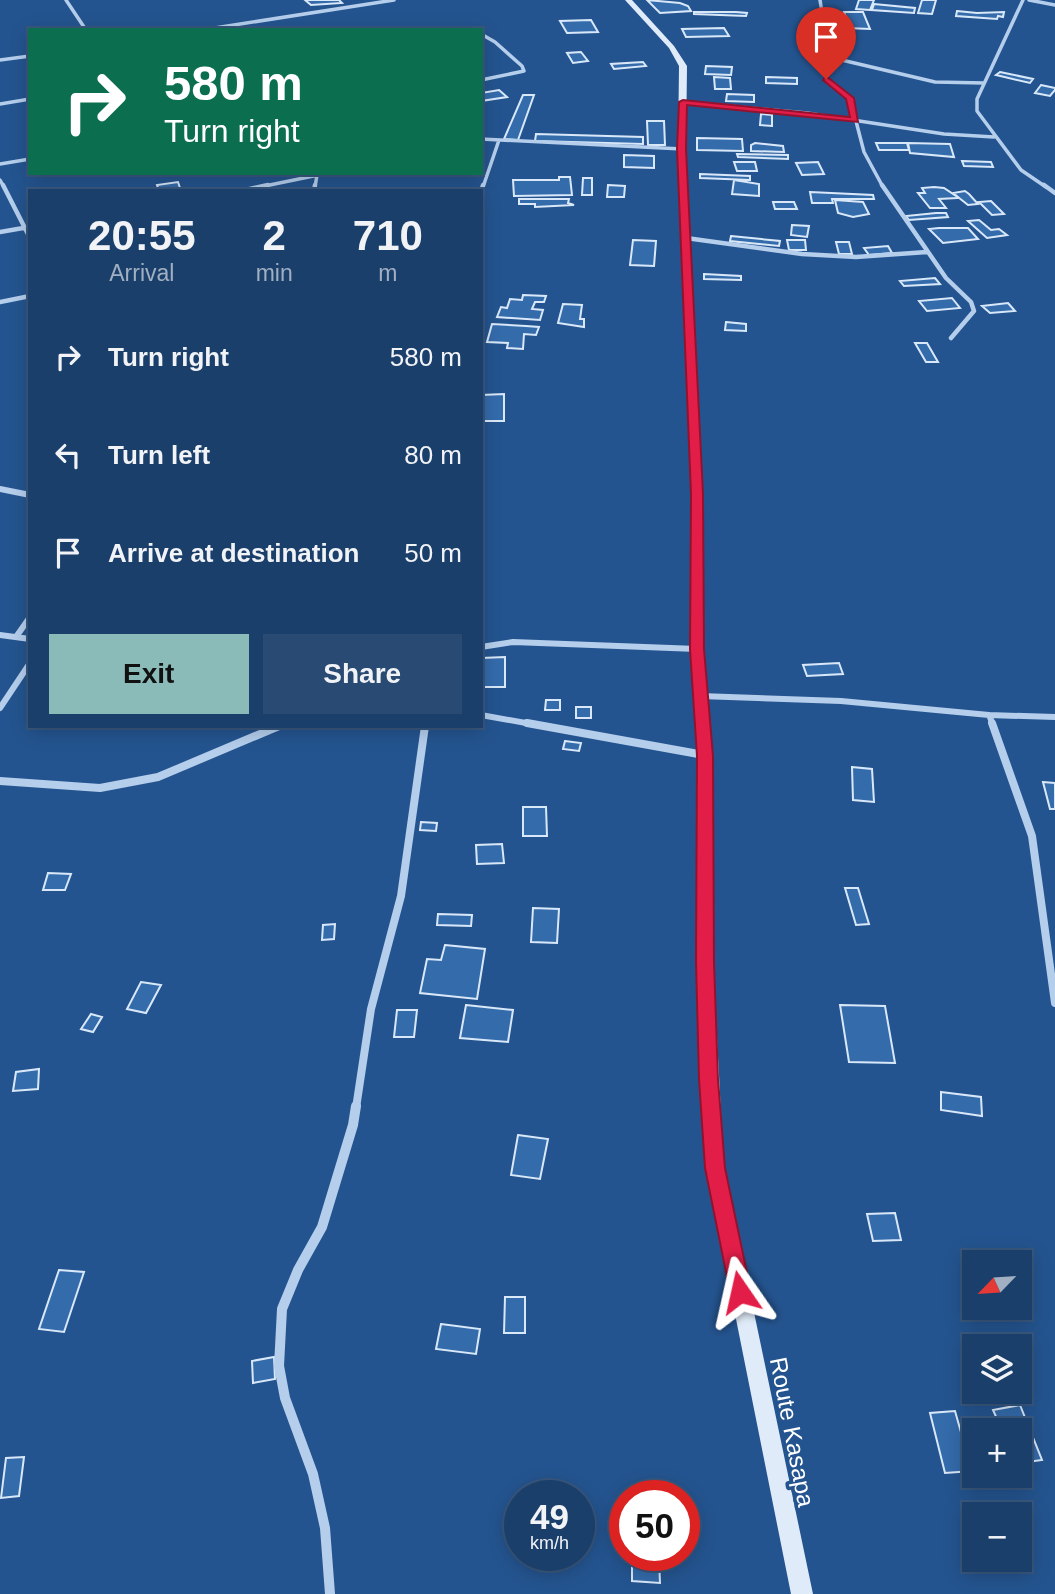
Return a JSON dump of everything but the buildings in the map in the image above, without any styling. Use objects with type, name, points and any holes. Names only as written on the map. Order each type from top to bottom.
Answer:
[{"type":"main road","name":"Route Kasapa","points":[[628,0],[679,58],[682,66],[682,149],[697,494],[697,649],[705,756],[705,962],[715,1168],[802,1594]]},
{"type":"street","points":[[66,0],[85,28]]},
{"type":"street","points":[[215,28],[394,0]]},
{"type":"street","points":[[820,0],[828,57],[826,79],[850,98],[864,152],[879,181],[946,278],[971,302],[974,311],[951,338]]},
{"type":"street","points":[[1024,0],[977,99],[977,111],[1021,170],[1055,194]]},
{"type":"street","points":[[1029,0],[1055,5]]},
{"type":"street","points":[[483,35],[495,42],[522,66],[524,71],[483,80]]},
{"type":"street","points":[[0,60],[28,56]]},
{"type":"street","points":[[828,57],[935,82],[984,83]]},
{"type":"street","points":[[0,104],[28,99]]},
{"type":"street","points":[[683,102],[944,134],[994,137]]},
{"type":"street","points":[[483,139],[682,149]]},
{"type":"street","points":[[482,189],[499,140]]},
{"type":"street","points":[[0,164],[28,159]]},
{"type":"street","points":[[250,189],[317,175],[314,189]]},
{"type":"street","points":[[0,180],[27,228],[0,232]]},
{"type":"street","points":[[686,238],[802,254],[856,257],[927,252]]},
{"type":"street","points":[[0,302],[28,296]]},
{"type":"street","points":[[0,489],[28,495]]},
{"type":"street","points":[[16,637],[28,620]]},
{"type":"street","points":[[0,635],[28,639]]},
{"type":"street","points":[[483,647],[513,642],[697,649]]},
{"type":"street","points":[[0,708],[28,666]]},
{"type":"street","points":[[700,696],[841,701],[989,715],[1055,717]]},
{"type":"street","points":[[483,715],[705,756]]},
{"type":"street","points":[[989,715],[1032,836],[1055,1003]]},
{"type":"street","points":[[0,781],[100,788],[158,777],[274,728]]},
{"type":"street","points":[[330,1594],[325,1528],[313,1474],[285,1398],[279,1366],[282,1309],[298,1270],[322,1227],[353,1125],[371,1009],[401,896],[425,728]]},
{"type":"route","points":[[740,1292],[715,1168],[709,1079],[705,962],[705,756],[697,649],[697,494],[682,149],[683,102],[807,113],[855,121],[846,92],[826,79]]}]
